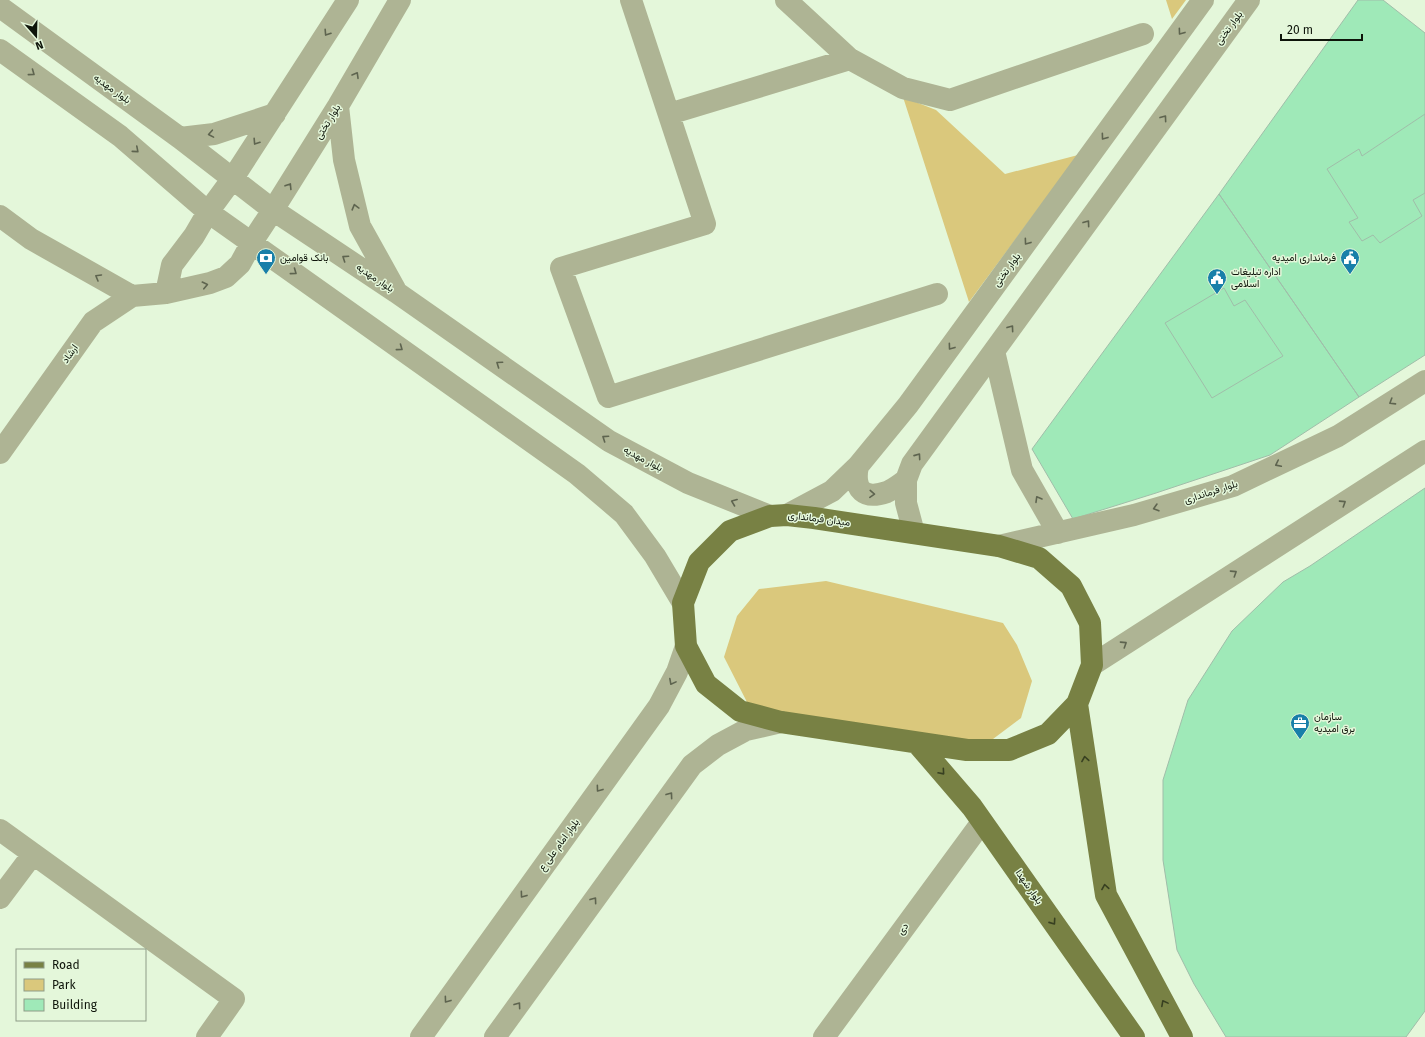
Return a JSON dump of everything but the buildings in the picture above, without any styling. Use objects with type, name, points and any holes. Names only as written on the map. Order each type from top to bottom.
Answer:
[{"type":"main road","name":"میدان فرمانداری","points":[[778,515],[999,546],[1039,558],[1071,586],[1090,623],[1092,665],[1077,704],[1048,734],[1009,750],[967,750],[916,743],[781,722],[740,711],[706,684],[686,646],[683,602],[699,562],[724,537],[730,532],[778,515]]},
{"type":"main road","points":[[1077,704],[1106,895],[1182,1037]]},
{"type":"main road","name":"بلوار شهدا","points":[[916,743],[972,807],[1134,1037]]},
{"type":"street","points":[[166,293],[172,265],[194,236],[208,212],[233,178],[348,0]]},
{"type":"street","name":"بلوار تختی","points":[[252,242],[338,106],[400,0]]},
{"type":"street","points":[[631,0],[705,224],[562,268],[608,397],[937,294]]},
{"type":"street","points":[[786,0],[850,59],[903,88],[950,100],[1143,34]]},
{"type":"street","name":"بلوار تختی","points":[[778,515],[832,491],[858,466],[908,405],[1204,0]]},
{"type":"street","name":"بلوار تختی","points":[[914,533],[906,503],[906,480],[912,464],[1250,0]]},
{"type":"street","name":"بلوار مهدیه","points":[[0,7],[180,138],[273,210],[396,292],[609,441],[688,484],[778,515]]},
{"type":"street","points":[[0,50],[120,136],[208,212],[576,474],[624,514],[655,556],[683,602]]},
{"type":"street","points":[[669,114],[850,59]]},
{"type":"street","points":[[338,106],[344,160],[360,226],[396,292]]},
{"type":"street","points":[[180,138],[214,134],[275,114]]},
{"type":"street","points":[[0,216],[31,239],[132,296]]},
{"type":"street","name":"ارشاد","points":[[0,453],[93,322],[132,296],[166,293],[210,284],[226,277],[240,264],[252,242]]},
{"type":"street","points":[[994,351],[1022,470],[1058,533]]},
{"type":"street","name":"بلوار فرمانداری","points":[[999,546],[1134,515],[1233,486],[1338,436],[1425,381]]},
{"type":"street","points":[[1092,665],[1425,451]]},
{"type":"street","points":[[858,466],[856,483],[863,493],[873,495],[888,492],[906,480]]},
{"type":"street","name":"بلوار امام علی ع","points":[[421,1037],[659,706],[677,672],[686,646]]},
{"type":"street","points":[[495,1037],[692,765],[718,745],[746,730],[781,722]]},
{"type":"street","name":"دی","points":[[824,1037],[982,822]]},
{"type":"street","points":[[0,830],[234,999],[207,1037]]},
{"type":"street","points":[[0,898],[32,854]]},
{"type":"green space","points":[[1166,0],[1186,0],[1172,19]]},
{"type":"green space","points":[[903,97],[936,110],[1005,174],[1078,155],[969,302]]},
{"type":"green space","points":[[826,581],[1003,623],[1017,645],[1032,681],[1021,718],[985,745],[750,708],[724,657],[737,616],[759,589]]},
{"type":"place","name":"بانک قوامین","points":[[266,275]]},
{"type":"place","name":"فرمانداری امیدیه","points":[[1350,275]]},
{"type":"place","name":"اداره تبلیغات اسلامی","points":[[1217,295]]},
{"type":"place","name":"سازمان برق امیدیه","points":[[1300,740]]}]
